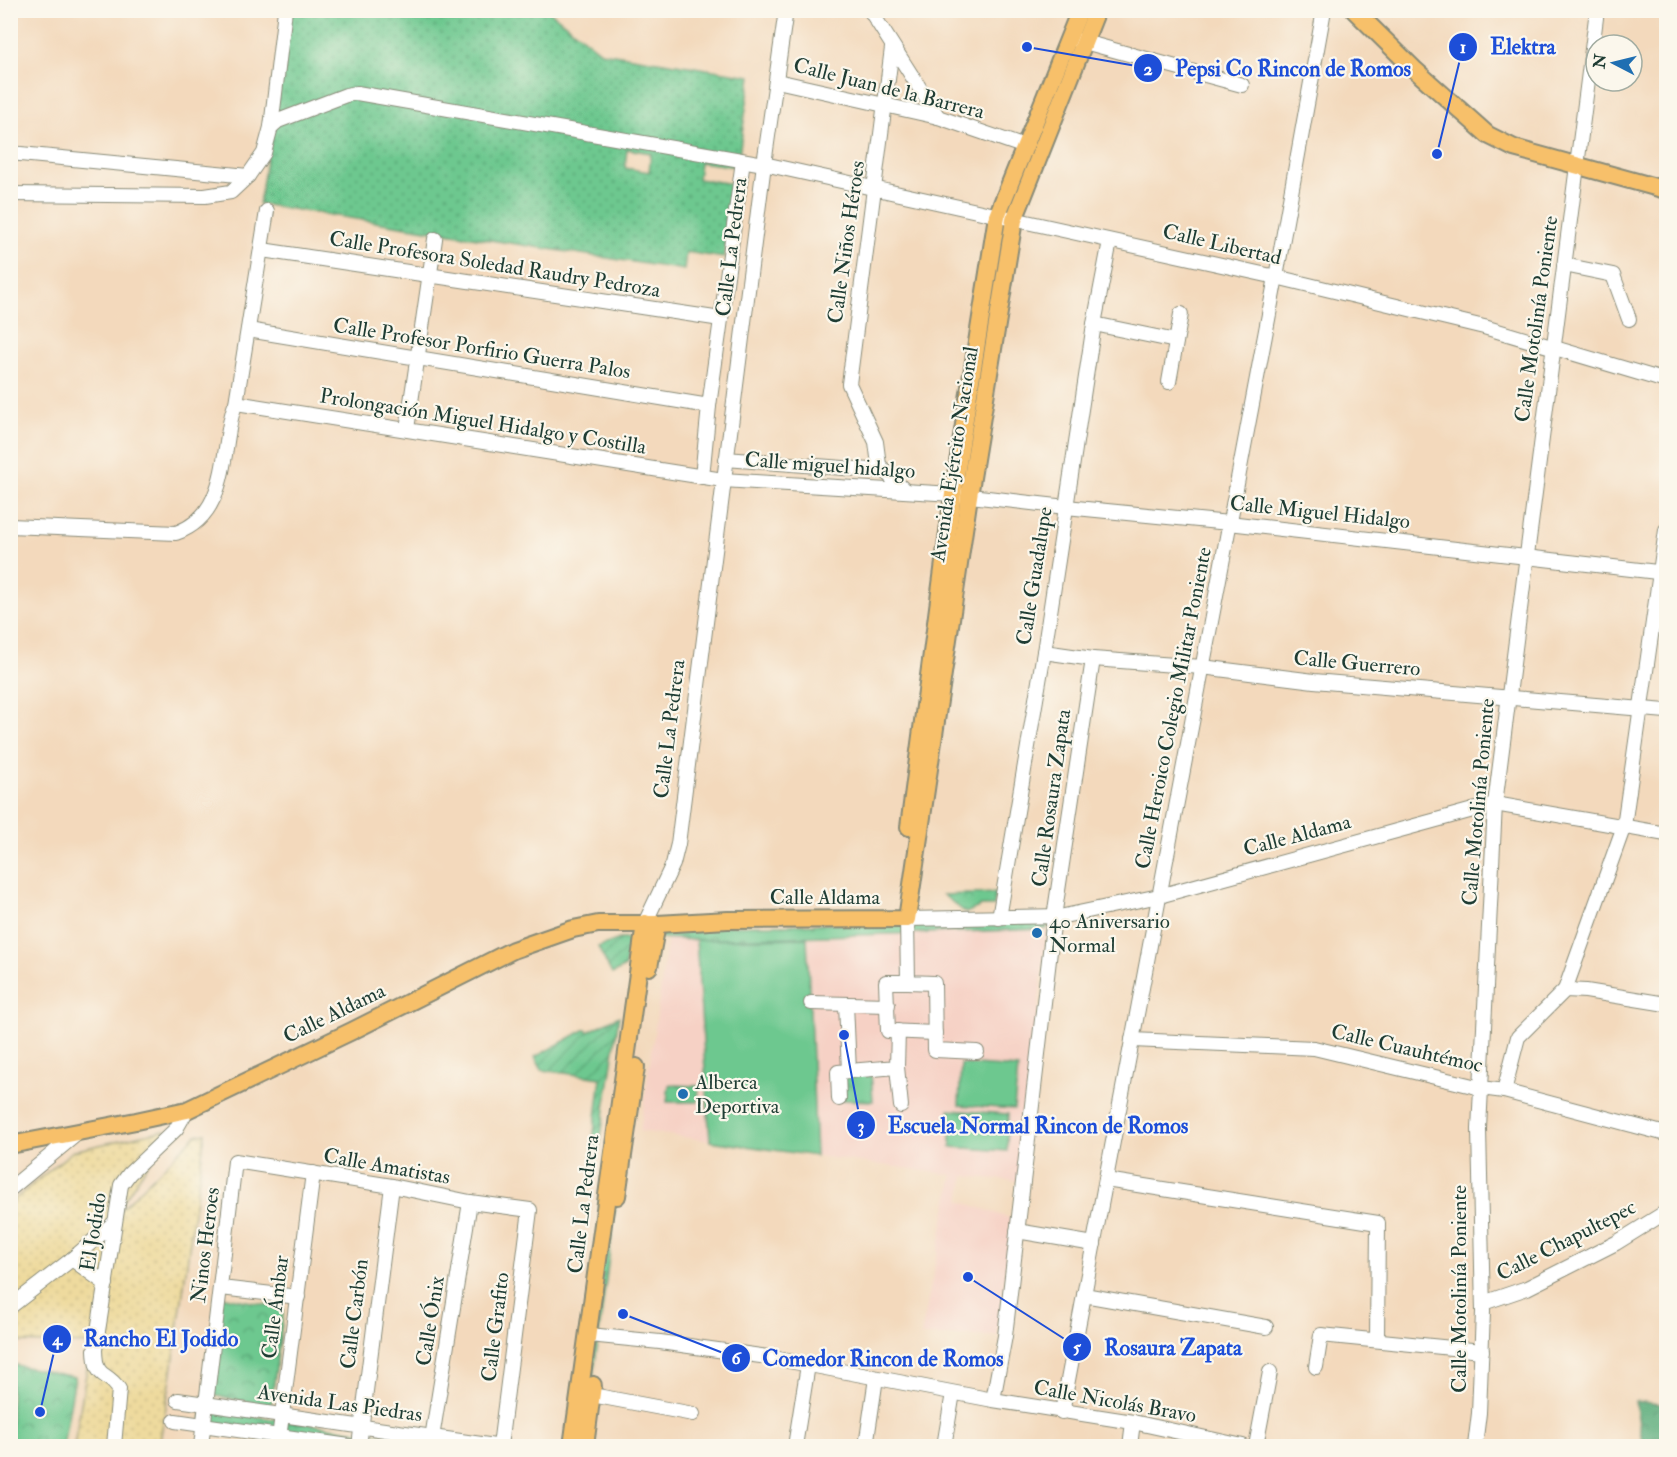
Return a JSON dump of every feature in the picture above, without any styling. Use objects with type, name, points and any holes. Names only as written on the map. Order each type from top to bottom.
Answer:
[{"type":"main road","name":"Avenida Ejército Nacional","points":[[1005,218],[1077,40],[1080,10]]},
{"type":"main road","name":"Avenida Ejército Nacional","points":[[901,919],[961,495],[1005,218],[1025,147],[1077,40],[1097,10]]},
{"type":"main road","points":[[1354,10],[1414,69],[1488,135],[1514,147],[1666,190]]},
{"type":"main road","name":"Calle Aldama","points":[[10,1145],[187,1110],[533,941],[573,929],[598,924],[728,920],[901,919]]},
{"type":"main road","name":"Calle La Pedrera","points":[[572,1446],[594,1335],[651,924]]},
{"type":"main road","name":"Calle La Pedrera","points":[[585,1446],[592,1395],[594,1335]]},
{"type":"street","points":[[10,194],[206,196],[231,192],[248,176],[264,153],[271,127],[285,10]]},
{"type":"street","name":"Calle La Pedrera","points":[[651,924],[678,844],[723,480],[786,10]]},
{"type":"street","points":[[870,10],[892,48],[938,117]]},
{"type":"street","name":"Calle Heroico Colegio Militar Poniente","points":[[1062,1412],[1276,277],[1324,10]]},
{"type":"street","name":"Calle Motolinía Poniente","points":[[1475,1446],[1479,1413],[1483,1303],[1479,1129],[1495,804],[1525,556],[1597,10]]},
{"type":"street","points":[[1077,40],[1242,85]]},
{"type":"street","name":"Calle Niños Héroes","points":[[883,471],[877,458],[876,442],[849,384],[892,48]]},
{"type":"street","name":"Calle Juan de la Barrera","points":[[777,81],[938,117],[1025,147]]},
{"type":"street","name":"Calle Libertad","points":[[271,127],[278,121],[357,93],[743,160],[1276,277],[1484,327],[1666,381]]},
{"type":"street","points":[[10,153],[248,176]]},
{"type":"street","points":[[702,477],[743,160]]},
{"type":"street","points":[[10,526],[176,533],[198,522],[210,506],[218,488],[231,415],[236,403],[267,211]]},
{"type":"street","points":[[407,429],[435,239]]},
{"type":"street","name":"Calle Guadalupe","points":[[999,918],[1044,652],[1094,324],[1110,241]]},
{"type":"street","name":"Calle Profesora Soledad Raudry Pedroza","points":[[262,250],[721,319]]},
{"type":"street","points":[[1564,265],[1613,275],[1629,319]]},
{"type":"street","points":[[1169,382],[1181,314]]},
{"type":"street","points":[[1094,324],[1176,341]]},
{"type":"street","name":"Calle Profesor Porfirio Guerra Palos","points":[[248,330],[710,406]]},
{"type":"street","name":"Prolongación Miguel Hidalgo y Costilla","points":[[236,403],[723,480]]},
{"type":"street","points":[[726,459],[883,471],[905,491]]},
{"type":"street","points":[[793,484],[799,464]]},
{"type":"street","name":"Calle miguel hidalgo","points":[[723,480],[961,495]]},
{"type":"street","name":"Calle Miguel Hidalgo","points":[[961,495],[1664,572]]},
{"type":"street","points":[[1504,1091],[1518,1037],[1565,990],[1624,826],[1664,572],[1666,530]]},
{"type":"street","name":"Calle Guerrero","points":[[1044,652],[1093,659],[1202,667],[1314,681],[1666,711]]},
{"type":"street","name":"Calle Rosaura Zapata","points":[[993,1401],[1005,1336],[1054,917],[1093,659]]},
{"type":"street","name":"Calle Aldama","points":[[901,919],[1054,917],[1159,896],[1495,804],[1666,834]]},
{"type":"street","points":[[901,919],[908,982]]},
{"type":"street","points":[[935,1033],[888,1031],[886,982],[934,983],[935,1033],[935,1050],[977,1052]]},
{"type":"street","points":[[1565,990],[1586,991],[1666,1004]]},
{"type":"street","points":[[811,1003],[888,1005]]},
{"type":"street","points":[[846,1004],[849,1071]]},
{"type":"street","points":[[898,1031],[897,1067],[902,1106]]},
{"type":"street","name":"Calle Cuauhtémoc","points":[[1132,1040],[1314,1048],[1482,1088],[1504,1091],[1666,1134]]},
{"type":"street","points":[[838,1099],[838,1072],[897,1067]]},
{"type":"street","name":"El Jodido","points":[[114,1446],[119,1389],[99,1373],[95,1366],[95,1350],[121,1185],[129,1174],[176,1129],[187,1110]]},
{"type":"street","points":[[10,1189],[79,1132]]},
{"type":"street","name":"Calle Amatistas","points":[[235,1161],[392,1186],[470,1202],[527,1209],[531,1212]]},
{"type":"street","name":"Ninos Heroes","points":[[201,1446],[235,1161]]},
{"type":"street","name":"Calle Ámbar","points":[[279,1441],[313,1173]]},
{"type":"street","points":[[1106,1180],[1378,1223],[1377,1340]]},
{"type":"street","name":"Calle Carbón","points":[[359,1446],[392,1186]]},
{"type":"street","name":"Calle Ónix","points":[[432,1442],[470,1202]]},
{"type":"street","name":"Calle Grafito","points":[[500,1446],[531,1212]]},
{"type":"street","name":"Calle Chapultepec","points":[[1483,1303],[1527,1288],[1616,1243],[1666,1212]]},
{"type":"street","points":[[10,1307],[115,1222]]},
{"type":"street","points":[[1017,1231],[1094,1244]]},
{"type":"street","points":[[72,1259],[106,1284]]},
{"type":"street","points":[[221,1288],[298,1297]]},
{"type":"street","points":[[1084,1295],[1266,1327]]},
{"type":"street","name":"Calle Nicolás Bravo","points":[[594,1335],[660,1341],[758,1355],[993,1401],[1132,1422],[1234,1446]]},
{"type":"street","points":[[1316,1367],[1321,1335],[1482,1351]]},
{"type":"street","points":[[795,1446],[808,1365]]},
{"type":"street","points":[[1256,1446],[1270,1372]]},
{"type":"street","points":[[866,1446],[876,1378]]},
{"type":"street","points":[[944,1446],[953,1393]]},
{"type":"street","points":[[592,1395],[693,1414]]},
{"type":"street","name":"Avenida Las Piedras","points":[[178,1401],[283,1415],[432,1442],[495,1446]]},
{"type":"street","name":"Avenida Las Piedras","points":[[175,1421],[279,1441],[349,1446]]},
{"type":"street","points":[[1130,1446],[1132,1422]]},
{"type":"shaded area","points":[[1047,929],[1019,1181],[964,1176],[960,1201],[1012,1219],[997,1336],[921,1336],[953,1175],[640,1131],[668,938],[696,940],[807,938]]},
{"type":"green space","points":[[291,11],[549,11],[601,52],[751,76],[737,167],[700,162],[698,179],[734,184],[731,200],[729,200],[729,216],[726,216],[726,223],[728,223],[724,258],[686,252],[684,270],[259,204]],"holes":[[[627,149],[651,153],[649,172],[625,168]]]},
{"type":"green space","points":[[996,893],[994,906],[981,906],[966,913],[943,895]]},
{"type":"green space","points":[[1047,920],[1047,929],[696,940],[658,938],[658,927]]},
{"type":"green space","points":[[807,938],[816,1156],[710,1141],[696,940]]},
{"type":"green space","points":[[620,939],[629,939],[625,967],[612,974],[598,947]]},
{"type":"green space","points":[[619,1016],[599,1149],[592,1148],[601,1078],[542,1070],[535,1057],[586,1029],[588,1032]]},
{"type":"green space","points":[[961,1064],[1018,1068],[1014,1109],[959,1105]]},
{"type":"green space","points":[[871,1072],[873,1101],[842,1100],[841,1074]]},
{"type":"green space","name":"Alberca Deportiva","points":[[669,1085],[699,1086],[698,1102],[667,1102]]},
{"type":"green space","points":[[949,1110],[1008,1114],[1007,1151],[951,1147]]},
{"type":"green space","points":[[620,1174],[584,1446],[575,1446],[609,1181]]},
{"type":"green space","points":[[220,1296],[284,1308],[271,1406],[205,1394]]},
{"type":"green space","points":[[11,1364],[75,1377],[63,1446],[11,1446]]},
{"type":"green space","points":[[1635,1401],[1666,1405],[1666,1446],[1643,1446]]},
{"type":"green space","points":[[203,1409],[462,1446],[391,1446],[202,1422]]},
{"type":"sand","points":[[164,1130],[167,1135],[113,1217],[196,1135],[205,1133],[172,1372],[159,1446],[74,1446],[91,1344],[11,1342],[11,1202],[73,1151]]},
{"type":"place","name":"Pepsi Co Rincon de Romos","points":[[1027,47]]},
{"type":"place","name":"Elektra","points":[[1437,154]]},
{"type":"place","name":"40 Aniversario Normal","points":[[1037,933]]},
{"type":"place","name":"Escuela Normal Rincon de Romos","points":[[844,1035]]},
{"type":"place","name":"Alberca Deportiva","points":[[683,1094]]},
{"type":"place","name":"Rosaura Zapata","points":[[968,1277]]},
{"type":"place","name":"Comedor Rincon de Romos","points":[[623,1314]]},
{"type":"place","name":"Rancho El Jodido","points":[[40,1412]]}]
